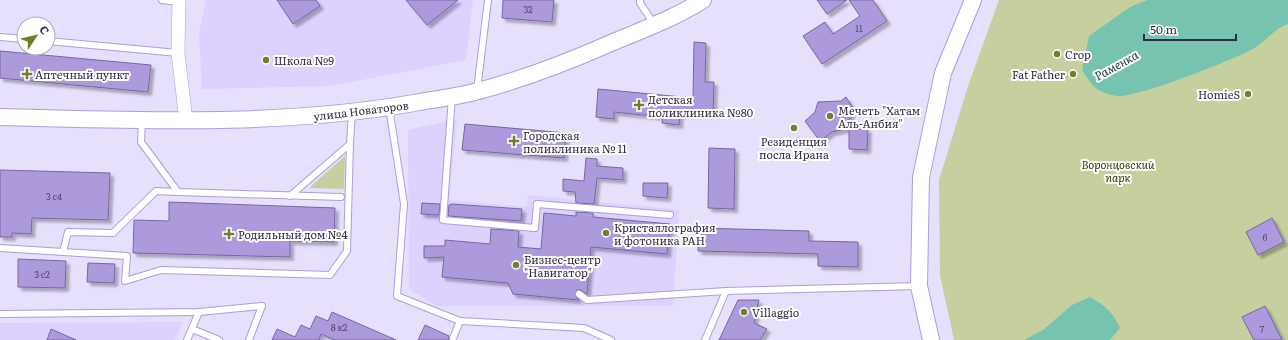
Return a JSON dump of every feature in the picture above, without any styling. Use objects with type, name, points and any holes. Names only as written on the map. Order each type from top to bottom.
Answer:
[{"type":"street","name":"улица Новаторов","points":[[0,117],[186,121],[261,119],[352,112],[389,107],[477,92],[556,67],[655,25],[703,0]]},
{"type":"street","points":[[931,340],[919,286],[921,176],[943,73],[973,0]]},
{"type":"street","points":[[179,1],[178,53],[186,121]]},
{"type":"lane","points":[[162,0],[179,1]]},
{"type":"lane","points":[[477,92],[488,0]]},
{"type":"lane","points":[[640,0],[640,3],[655,25]]},
{"type":"lane","points":[[0,37],[16,38]]},
{"type":"lane","points":[[56,42],[178,53]]},
{"type":"lane","points":[[452,96],[442,220],[536,228],[537,204],[670,215]]},
{"type":"lane","points":[[389,107],[404,204],[397,296],[460,321],[584,328],[611,340]]},
{"type":"lane","points":[[0,248],[128,256],[125,281],[161,270],[330,275],[347,251],[352,112]]},
{"type":"lane","points":[[142,120],[141,142],[178,192]]},
{"type":"lane","points":[[290,196],[350,144]]},
{"type":"lane","points":[[63,252],[68,232],[113,233],[156,192],[341,197]]},
{"type":"lane","points":[[578,294],[587,300],[726,291],[919,286]]},
{"type":"lane","points":[[705,340],[726,291]]},
{"type":"lane","points":[[0,314],[199,312],[262,306],[249,340]]},
{"type":"lane","points":[[187,340],[199,312]]},
{"type":"lane","points":[[454,338],[460,321]]},
{"type":"lane","points":[[192,329],[219,340]]},
{"type":"shaded area","points":[[206,0],[473,0],[466,60],[330,86],[202,89],[199,33]]},
{"type":"shaded area","points":[[457,119],[449,200],[527,207],[528,195],[679,210],[673,306],[437,306],[409,289],[408,130]]},
{"type":"shaded area","points":[[182,322],[175,340],[0,340],[0,323]]},
{"type":"green space","name":"Воронцовский парк","points":[[999,0],[1288,0],[1288,340],[954,340],[940,276],[939,180],[969,83]]},
{"type":"green space","points":[[345,156],[344,189],[309,188]]},
{"type":"water","name":"Раменка","points":[[1147,0],[1288,0],[1288,24],[1279,28],[1256,47],[1230,60],[1186,77],[1164,85],[1127,95],[1117,96],[1104,93],[1092,85],[1082,70],[1089,36],[1130,7]]},
{"type":"water","points":[[1090,297],[1108,310],[1118,323],[1120,328],[1110,340],[1024,340],[1043,330],[1072,305]]},
{"type":"building","points":[[277,0],[316,0],[320,6],[293,24]]},
{"type":"building","points":[[406,0],[458,0],[427,25]]},
{"type":"building","points":[[503,0],[554,0],[552,22],[502,18]]},
{"type":"building","points":[[817,0],[847,0],[827,14]]},
{"type":"building","points":[[849,0],[873,0],[887,21],[822,64],[803,36],[825,22],[833,34],[860,16]]},
{"type":"building","name":"Детская поликлиника №80","points":[[694,42],[706,43],[705,82],[714,82],[713,114],[680,114],[679,125],[662,123],[663,117],[614,112],[614,119],[596,117],[598,89],[693,98]]},
{"type":"building","points":[[0,51],[16,52],[16,56],[54,56],[151,65],[148,92],[0,78]]},
{"type":"building","name":"Мечеть \"Хатам Аль-Анбия\"","points":[[846,97],[853,108],[846,129],[832,132],[820,141],[805,121],[815,112],[818,102],[841,101]]},
{"type":"building","name":"Городская поликлиника № 11","points":[[465,124],[566,133],[564,158],[462,150]]},
{"type":"building","points":[[849,129],[868,129],[867,150],[849,149]]},
{"type":"building","points":[[709,148],[735,149],[734,209],[708,208]]},
{"type":"building","points":[[586,158],[597,159],[597,166],[623,168],[623,180],[597,178],[594,204],[576,203],[575,192],[563,191],[563,179],[584,181]]},
{"type":"building","points":[[0,170],[110,173],[108,220],[32,218],[31,234],[12,233],[12,237],[0,237]]},
{"type":"building","points":[[643,183],[668,183],[667,198],[643,196]]},
{"type":"building","points":[[169,202],[335,208],[334,242],[290,241],[290,257],[133,253],[134,220],[169,221]]},
{"type":"building","points":[[422,203],[440,204],[439,215],[421,214]]},
{"type":"building","points":[[449,205],[522,209],[521,221],[448,216]]},
{"type":"building","points":[[576,212],[593,213],[593,217],[670,224],[667,254],[591,247],[587,294],[581,290],[577,290],[575,295],[579,300],[513,294],[508,283],[442,277],[444,257],[424,258],[424,246],[445,246],[445,240],[490,244],[491,229],[519,231],[518,247],[541,249],[544,213],[576,216]]},
{"type":"building","points":[[1272,218],[1284,242],[1258,255],[1246,232]]},
{"type":"building","points":[[699,228],[809,231],[809,241],[858,242],[858,267],[818,266],[818,254],[698,251]]},
{"type":"building","points":[[18,259],[66,261],[65,288],[18,287]]},
{"type":"building","points":[[88,263],[115,264],[114,283],[87,282]]},
{"type":"building","name":"Villaggio","points":[[738,300],[759,300],[754,323],[767,329],[760,340],[719,340]]},
{"type":"building","points":[[1265,306],[1282,340],[1254,340],[1242,317]]},
{"type":"building","points":[[332,312],[396,340],[335,340],[321,334],[319,340],[272,340],[277,329],[295,337],[301,325],[310,329],[316,316],[328,321]]},
{"type":"building","points":[[425,325],[449,336],[449,340],[418,340]]},
{"type":"building","points":[[51,329],[76,340],[47,340]]},
{"type":"place","name":"Crop","points":[[1057,54]]},
{"type":"place","name":"Школа №9","points":[[266,60]]},
{"type":"place","name":"Аптечный пункт","points":[[27,74]]},
{"type":"place","name":"Fat Father","points":[[1073,74]]},
{"type":"place","name":"HomieS","points":[[1248,94]]},
{"type":"place","name":"Детская поликлиника №80","points":[[639,105]]},
{"type":"place","name":"Мечеть \"Хатам Аль-Анбия\"","points":[[830,116]]},
{"type":"place","name":"Резиденция посла Ирана","points":[[794,128]]},
{"type":"place","name":"Городская поликлиника № 11","points":[[514,141]]},
{"type":"place","name":"Кристаллография и фотоника РАН","points":[[606,233]]},
{"type":"place","name":"Родильный дом №4","points":[[229,234]]},
{"type":"place","name":"Бизнеc-центр \"Навигатор\"","points":[[516,265]]},
{"type":"place","name":"Villaggio","points":[[744,312]]}]
